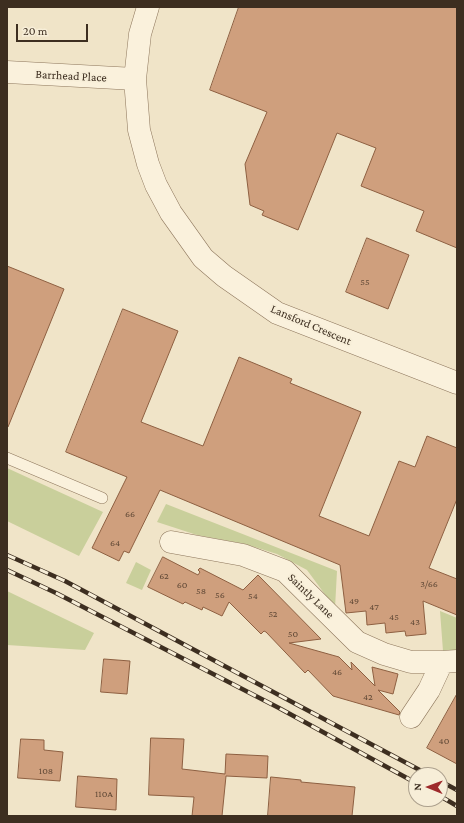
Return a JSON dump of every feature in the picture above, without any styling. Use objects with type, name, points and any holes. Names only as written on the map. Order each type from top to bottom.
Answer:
[{"type":"street","name":"Lansford Crescent","points":[[148,7],[140,34],[135,78],[138,130],[156,185],[171,213],[203,258],[224,276],[278,312],[457,383]]},
{"type":"street","name":"Barrhead Place","points":[[7,72],[135,78]]},
{"type":"street","name":"Saintly Lane","points":[[171,542],[243,555],[285,571],[357,642],[384,654],[411,662],[450,662]]},
{"type":"street","name":"Saintly Lane","points":[[411,718],[429,690],[450,662]]},
{"type":"lane","points":[[7,458],[102,498]]},
{"type":"green space","points":[[7,468],[103,512],[79,556],[7,521]]},
{"type":"green space","points":[[166,504],[337,571],[335,608],[307,570],[277,554],[245,544],[197,535],[157,522]]},
{"type":"green space","points":[[136,562],[151,570],[142,590],[126,583]]},
{"type":"green space","points":[[7,591],[94,633],[85,650],[7,645]]},
{"type":"green space","points":[[440,611],[457,618],[457,650],[443,651]]},
{"type":"building","points":[[239,7],[457,7],[457,248],[416,231],[424,211],[361,186],[376,148],[337,133],[298,230],[262,215],[264,211],[250,205],[245,164],[267,112],[210,90]]},
{"type":"building","points":[[367,238],[409,255],[388,309],[346,292]]},
{"type":"building","points":[[7,266],[64,289],[8,427],[7,427]]},
{"type":"building","points":[[123,309],[178,331],[141,422],[203,446],[239,357],[292,379],[290,383],[361,412],[319,516],[369,536],[399,461],[415,467],[427,436],[457,448],[457,499],[429,568],[457,579],[457,615],[423,601],[426,634],[406,636],[405,631],[386,633],[385,623],[367,625],[366,611],[346,613],[340,565],[160,490],[129,553],[124,551],[119,561],[92,548],[127,477],[66,452]]},
{"type":"building","points":[[163,557],[198,575],[200,572],[198,570],[200,568],[243,590],[258,575],[321,639],[289,643],[339,657],[352,670],[351,662],[375,686],[372,667],[398,674],[393,694],[378,690],[400,712],[399,715],[333,696],[308,670],[305,673],[266,632],[264,631],[261,634],[229,602],[222,616],[203,607],[202,610],[185,602],[183,604],[148,587]]},
{"type":"building","points":[[104,659],[130,661],[127,694],[101,692]]},
{"type":"building","points":[[457,694],[457,764],[427,748]]},
{"type":"building","points":[[151,738],[184,739],[182,769],[225,774],[226,754],[268,756],[267,778],[226,776],[222,816],[192,816],[194,797],[149,795]]},
{"type":"building","points":[[21,739],[44,740],[44,750],[63,752],[60,781],[18,778]]},
{"type":"building","points":[[78,776],[117,779],[116,810],[76,807]]},
{"type":"building","points":[[271,777],[301,780],[301,782],[355,787],[352,816],[268,816]]},
{"type":"railway","points":[[7,555],[65,581],[414,767]]},
{"type":"railway","points":[[7,570],[56,593],[279,708],[408,779]]},
{"type":"railway","points":[[448,785],[457,790]]},
{"type":"railway","points":[[448,801],[457,806]]}]
